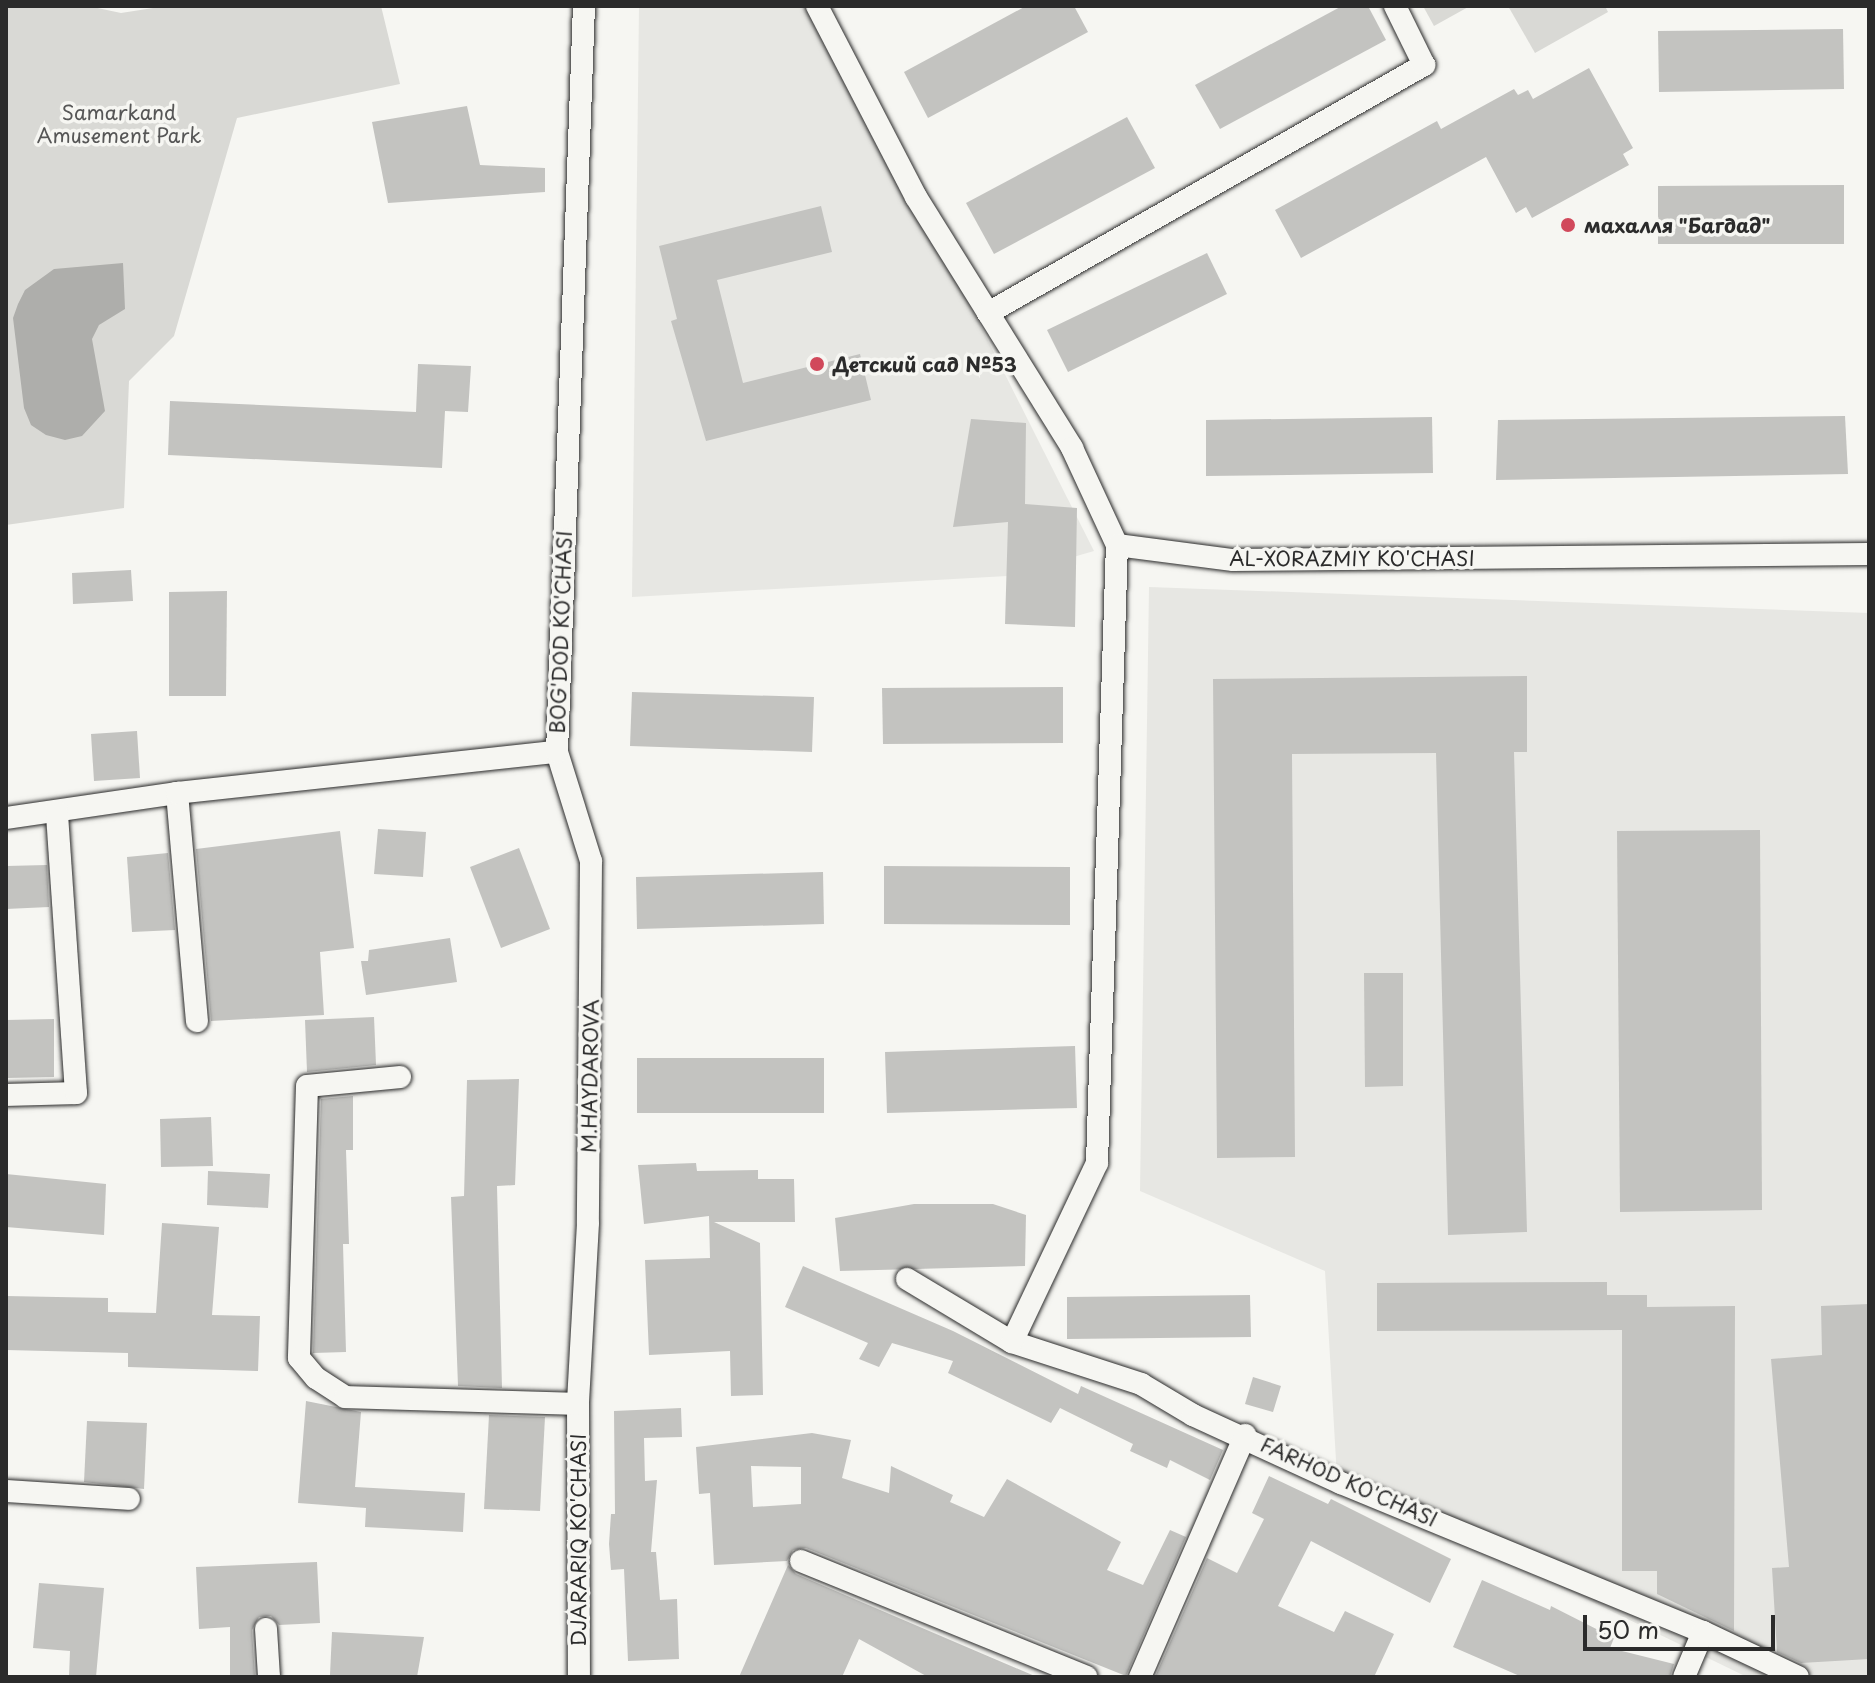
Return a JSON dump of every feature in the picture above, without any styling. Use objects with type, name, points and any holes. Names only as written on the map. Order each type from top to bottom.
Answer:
[{"type":"street","name":"BOG'DOD KO'CHASI","points":[[6,818],[177,793],[557,752],[584,6]]},
{"type":"street","points":[[817,6],[916,197],[1072,448],[1117,545],[1097,1163],[1012,1342]]},
{"type":"street","points":[[988,313],[1424,65],[1395,6]]},
{"type":"street","name":"AL-XORAZMIY KO'CHASI","points":[[1117,545],[1233,560],[1869,554]]},
{"type":"street","name":"M.HAYDAROVA","points":[[557,752],[591,861],[588,1223],[578,1404]]},
{"type":"street","points":[[177,793],[197,1021]]},
{"type":"street","points":[[6,1095],[76,1093],[57,812]]},
{"type":"street","points":[[400,1077],[307,1086],[299,1358],[316,1378],[345,1397],[578,1404]]},
{"type":"street","name":"FARHOD KO'CHASI","points":[[907,1279],[1012,1342],[1141,1384],[1193,1415],[1245,1435],[1341,1483],[1703,1632],[1798,1677]]},
{"type":"street","name":"DJARARIQ KO'CHASI","points":[[578,1404],[579,1677]]},
{"type":"street","points":[[1140,1677],[1245,1435]]},
{"type":"street","points":[[6,1491],[129,1499]]},
{"type":"street","points":[[801,1561],[1086,1677]]},
{"type":"street","points":[[266,1629],[269,1677]]},
{"type":"street","points":[[1684,1677],[1703,1632]]},
{"type":"shaded area","name":"Детский сад №53","points":[[639,6],[806,6],[906,178],[1094,551],[1007,576],[632,597]]},
{"type":"shaded area","points":[[123,263],[125,309],[99,325],[92,339],[105,411],[82,436],[65,440],[46,435],[31,425],[24,408],[13,318],[18,304],[25,290],[54,269]]},
{"type":"shaded area","points":[[1149,587],[1869,613],[1869,1677],[1747,1677],[1337,1478],[1325,1271],[1140,1191]]},
{"type":"green space","name":"Samarkand Amusement Park","points":[[6,6],[88,6],[121,13],[166,6],[381,6],[400,84],[237,118],[174,336],[129,381],[124,508],[6,525]]},
{"type":"green space","points":[[1423,6],[1470,6],[1434,26]]},
{"type":"green space","points":[[1508,6],[1605,6],[1608,12],[1535,53]]},
{"type":"building","points":[[1026,6],[1074,6],[1088,32],[928,118],[904,72]]},
{"type":"building","points":[[1342,6],[1368,6],[1386,40],[1220,129],[1195,85]]},
{"type":"building","points":[[1843,29],[1844,89],[1659,92],[1658,31]]},
{"type":"building","points":[[1589,68],[1633,148],[1623,154],[1629,165],[1532,218],[1526,207],[1516,213],[1486,157],[1301,258],[1275,210],[1437,121],[1441,129],[1514,89],[1518,95],[1528,90],[1533,99]]},
{"type":"building","points":[[467,106],[480,165],[545,168],[545,192],[388,203],[372,122]]},
{"type":"building","points":[[1127,117],[1155,168],[994,254],[966,203]]},
{"type":"building","points":[[1844,185],[1844,244],[1658,244],[1658,186]]},
{"type":"building","points":[[821,206],[832,252],[717,280],[743,383],[860,354],[871,400],[706,441],[671,321],[677,319],[659,246]]},
{"type":"building","points":[[1207,253],[1227,294],[1068,372],[1047,330]]},
{"type":"building","points":[[418,364],[471,366],[468,412],[445,411],[442,468],[168,455],[170,401],[416,412]]},
{"type":"building","points":[[1845,416],[1848,474],[1496,480],[1498,420]]},
{"type":"building","points":[[1432,417],[1433,473],[1206,476],[1206,420]]},
{"type":"building","points":[[971,419],[1026,423],[1025,504],[1077,508],[1075,627],[1005,624],[1008,522],[953,527]]},
{"type":"building","points":[[131,570],[133,601],[73,604],[72,573]]},
{"type":"building","points":[[227,591],[226,696],[169,696],[169,592]]},
{"type":"building","points":[[1527,676],[1527,752],[1514,752],[1527,1232],[1448,1235],[1436,753],[1292,754],[1295,1157],[1217,1158],[1213,679]]},
{"type":"building","points":[[1063,687],[1063,743],[883,744],[882,688]]},
{"type":"building","points":[[632,692],[814,697],[812,752],[630,746]]},
{"type":"building","points":[[137,731],[140,778],[94,781],[91,734]]},
{"type":"building","points":[[378,829],[426,832],[423,877],[374,874]]},
{"type":"building","points":[[1760,830],[1762,1210],[1620,1212],[1617,831]]},
{"type":"building","points":[[340,831],[354,948],[320,952],[324,1015],[211,1021],[196,849]]},
{"type":"building","points":[[519,848],[550,929],[501,948],[470,867]]},
{"type":"building","points":[[168,853],[175,930],[132,932],[127,857]]},
{"type":"building","points":[[47,865],[49,907],[6,909],[6,866]]},
{"type":"building","points":[[884,866],[1070,867],[1070,925],[884,924]]},
{"type":"building","points":[[823,872],[824,924],[637,929],[636,877]]},
{"type":"building","points":[[450,938],[457,982],[366,995],[361,961],[368,961],[369,950]]},
{"type":"building","points":[[1364,973],[1403,973],[1403,1086],[1365,1087]]},
{"type":"building","points":[[374,1017],[376,1065],[307,1072],[305,1020]]},
{"type":"building","points":[[54,1019],[54,1077],[6,1078],[6,1020]]},
{"type":"building","points":[[1075,1046],[1077,1108],[887,1113],[885,1052]]},
{"type":"building","points":[[637,1058],[824,1058],[824,1113],[637,1113]]},
{"type":"building","points":[[519,1079],[515,1185],[497,1186],[502,1388],[458,1386],[451,1197],[464,1196],[467,1080]]},
{"type":"building","points":[[353,1096],[353,1150],[346,1150],[349,1244],[343,1244],[346,1352],[313,1353],[321,1099]]},
{"type":"building","points":[[211,1117],[213,1166],[161,1167],[160,1119]]},
{"type":"building","points":[[696,1163],[697,1171],[758,1170],[758,1179],[794,1179],[795,1222],[714,1222],[760,1243],[763,1395],[731,1396],[730,1351],[649,1355],[645,1260],[710,1258],[709,1216],[644,1224],[638,1165]]},
{"type":"building","points":[[208,1171],[270,1174],[268,1208],[207,1205]]},
{"type":"building","points":[[6,1174],[106,1184],[104,1235],[6,1227]]},
{"type":"building","points":[[914,1204],[993,1204],[1026,1215],[1025,1266],[840,1271],[835,1218]]},
{"type":"building","points":[[162,1223],[219,1227],[212,1315],[260,1316],[258,1371],[128,1367],[128,1353],[6,1350],[6,1296],[108,1298],[108,1312],[156,1313]]},
{"type":"building","points":[[803,1266],[953,1331],[1078,1394],[1081,1386],[1223,1450],[1210,1480],[1170,1460],[1167,1468],[1130,1451],[1133,1444],[1060,1408],[1051,1423],[948,1373],[953,1361],[892,1343],[879,1367],[859,1359],[868,1343],[785,1307]]},
{"type":"building","points":[[1607,1282],[1607,1295],[1647,1295],[1647,1307],[1735,1306],[1734,1631],[1657,1594],[1657,1571],[1622,1571],[1622,1330],[1377,1331],[1377,1283]]},
{"type":"building","points":[[1250,1295],[1251,1337],[1067,1339],[1067,1297]]},
{"type":"building","points":[[1869,1304],[1869,1659],[1801,1663],[1777,1652],[1772,1568],[1789,1567],[1771,1359],[1822,1355],[1821,1306]]},
{"type":"building","points":[[1253,1377],[1281,1386],[1273,1412],[1245,1404]]},
{"type":"building","points":[[306,1401],[361,1412],[355,1487],[465,1493],[463,1532],[365,1527],[366,1508],[298,1503]]},
{"type":"building","points":[[681,1408],[682,1437],[644,1438],[645,1481],[657,1480],[651,1552],[656,1552],[660,1600],[677,1599],[679,1659],[628,1661],[624,1569],[611,1570],[609,1544],[611,1514],[615,1514],[614,1411]]},
{"type":"building","points":[[489,1415],[545,1417],[540,1511],[484,1509]]},
{"type":"building","points":[[87,1421],[147,1423],[144,1489],[84,1482]]},
{"type":"building","points":[[812,1433],[851,1440],[842,1478],[889,1493],[891,1466],[953,1495],[950,1502],[984,1517],[1007,1479],[1121,1542],[1107,1570],[1143,1585],[1170,1530],[1186,1537],[1126,1676],[806,1548],[793,1550],[787,1561],[714,1565],[710,1493],[699,1494],[696,1447]],"holes":[[[751,1466],[801,1467],[801,1504],[753,1507]]]},
{"type":"building","points":[[1269,1476],[1328,1504],[1331,1499],[1451,1559],[1430,1603],[1311,1541],[1278,1606],[1334,1632],[1345,1611],[1394,1634],[1374,1677],[1155,1677],[1207,1558],[1237,1573],[1264,1519],[1252,1513]]},
{"type":"building","points":[[317,1562],[320,1623],[279,1625],[271,1616],[259,1617],[252,1630],[255,1677],[230,1677],[230,1627],[199,1629],[196,1567]]},
{"type":"building","points":[[788,1565],[796,1574],[1037,1677],[928,1677],[859,1639],[842,1677],[739,1677]]},
{"type":"building","points":[[1482,1580],[1550,1610],[1551,1606],[1614,1638],[1610,1648],[1674,1664],[1670,1677],[1522,1677],[1453,1647]]},
{"type":"building","points":[[39,1583],[104,1588],[96,1677],[69,1677],[70,1651],[33,1648]]},
{"type":"building","points":[[332,1632],[424,1637],[417,1677],[330,1675]]},
{"type":"place","name":"махалля \"Багдад\"","points":[[1568,225]]},
{"type":"place","name":"Детский сад №53","points":[[817,364]]}]
